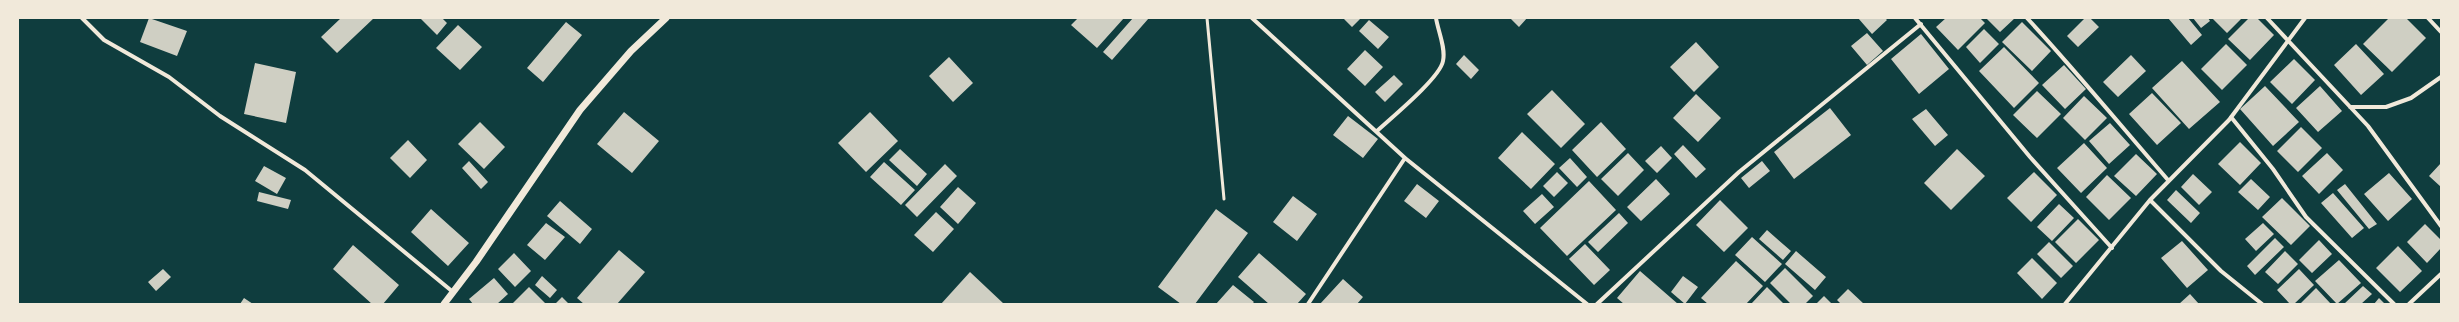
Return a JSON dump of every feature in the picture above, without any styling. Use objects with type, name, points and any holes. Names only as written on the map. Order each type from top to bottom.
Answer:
[{"type":"street","points":[[82,18],[104,40],[169,78],[220,116],[305,170],[453,292]]},
{"type":"street","points":[[444,304],[481,256],[580,110],[631,51],[666,18]]},
{"type":"street","points":[[1252,18],[1405,158],[1587,304]]},
{"type":"street","points":[[1377,132],[1429,82],[1439,70],[1443,61],[1443,53],[1436,18]]},
{"type":"street","points":[[1915,18],[2030,157],[2112,248]]},
{"type":"street","points":[[2027,18],[2081,76],[2112,117],[2168,180]]},
{"type":"street","points":[[2267,18],[2368,126],[2441,226]]},
{"type":"street","points":[[2065,304],[2150,200],[2168,180],[2231,118],[2306,18]]},
{"type":"street","points":[[2428,18],[2441,32]]},
{"type":"street","points":[[1597,304],[1739,172],[1921,24]]},
{"type":"street","points":[[2350,107],[2386,107],[2411,98],[2441,77]]},
{"type":"street","points":[[2231,118],[2273,169],[2306,217],[2394,304]]},
{"type":"street","points":[[1308,304],[1405,158]]},
{"type":"street","points":[[2150,200],[2221,271],[2262,304]]},
{"type":"street","points":[[2409,304],[2441,274]]},
{"type":"lane","points":[[1207,18],[1224,199]]},
{"type":"building","points":[[149,18],[187,31],[177,56],[140,42]]},
{"type":"building","points":[[341,18],[374,18],[337,53],[321,37]]},
{"type":"building","points":[[420,18],[442,18],[447,23],[437,35]]},
{"type":"building","points":[[1078,18],[1124,18],[1097,48],[1071,25]]},
{"type":"building","points":[[1133,18],[1149,18],[1112,60],[1103,52]]},
{"type":"building","points":[[1343,18],[1361,18],[1352,27]]},
{"type":"building","points":[[1510,18],[1527,18],[1519,27]]},
{"type":"building","points":[[1858,18],[1885,18],[1887,20],[1872,34]]},
{"type":"building","points":[[1946,18],[1980,18],[1985,23],[1958,50],[1936,27]]},
{"type":"building","points":[[1986,18],[2015,18],[2000,32]]},
{"type":"building","points":[[2085,18],[2090,18],[2099,27],[2078,47],[2067,36]]},
{"type":"building","points":[[2168,18],[2188,18],[2202,35],[2191,45]]},
{"type":"building","points":[[2193,18],[2208,18],[2210,21],[2201,28]]},
{"type":"building","points":[[2212,18],[2242,18],[2227,33]]},
{"type":"building","points":[[2249,18],[2257,18],[2274,35],[2250,60],[2228,39]]},
{"type":"building","points":[[2389,18],[2406,18],[2426,38],[2392,72],[2363,44]]},
{"type":"building","points":[[1369,20],[1389,37],[1378,49],[1359,31]]},
{"type":"building","points":[[566,22],[582,35],[543,82],[527,68]]},
{"type":"building","points":[[2022,22],[2051,51],[2032,71],[2002,42]]},
{"type":"building","points":[[458,25],[482,47],[460,70],[436,48]]},
{"type":"building","points":[[1984,29],[1999,44],[1980,63],[1966,47]]},
{"type":"building","points":[[1867,33],[1883,51],[1867,65],[1851,46]]},
{"type":"building","points":[[1921,34],[1949,69],[1919,94],[1891,59]]},
{"type":"building","points":[[1696,42],[1719,67],[1694,92],[1670,67]]},
{"type":"building","points":[[2226,44],[2247,65],[2222,90],[2201,69]]},
{"type":"building","points":[[2356,44],[2384,74],[2361,95],[2334,65]]},
{"type":"building","points":[[2004,47],[2039,83],[2014,108],[1979,71]]},
{"type":"building","points":[[1365,50],[1383,67],[1365,86],[1347,69]]},
{"type":"building","points":[[1464,55],[1479,70],[1471,79],[1456,64]]},
{"type":"building","points":[[2131,55],[2146,71],[2118,97],[2103,82]]},
{"type":"building","points":[[949,57],[973,83],[953,102],[929,76]]},
{"type":"building","points":[[2294,59],[2315,80],[2292,104],[2270,82]]},
{"type":"building","points":[[2182,61],[2220,102],[2189,129],[2152,88]]},
{"type":"building","points":[[255,63],[296,72],[286,123],[244,114]]},
{"type":"building","points":[[2064,65],[2086,89],[2065,109],[2042,85]]},
{"type":"building","points":[[1394,75],[1403,84],[1385,102],[1375,92]]},
{"type":"building","points":[[2265,86],[2299,122],[2273,146],[2240,109]]},
{"type":"building","points":[[2320,86],[2342,111],[2318,132],[2296,108]]},
{"type":"building","points":[[1552,90],[1585,124],[1561,148],[1527,114]]},
{"type":"building","points":[[2037,91],[2061,114],[2037,138],[2013,115]]},
{"type":"building","points":[[2152,93],[2181,123],[2157,145],[2129,114]]},
{"type":"building","points":[[1696,94],[1721,118],[1698,142],[1673,118]]},
{"type":"building","points":[[2084,96],[2107,118],[2085,140],[2063,118]]},
{"type":"building","points":[[1830,108],[1851,135],[1794,179],[1774,152]]},
{"type":"building","points":[[1926,109],[1948,135],[1935,146],[1912,119]]},
{"type":"building","points":[[624,112],[659,141],[632,173],[597,144]]},
{"type":"building","points":[[870,112],[898,141],[866,172],[838,143]]},
{"type":"building","points":[[1348,116],[1378,139],[1363,158],[1333,135]]},
{"type":"building","points":[[480,122],[505,147],[484,169],[458,144]]},
{"type":"building","points":[[1601,122],[1626,149],[1597,177],[1572,150]]},
{"type":"building","points":[[2110,123],[2130,145],[2109,164],[2089,141]]},
{"type":"building","points":[[2301,127],[2322,148],[2298,172],[2277,151]]},
{"type":"building","points":[[1522,132],[1555,164],[1531,189],[1498,158]]},
{"type":"building","points":[[408,140],[427,160],[410,178],[390,158]]},
{"type":"building","points":[[2240,142],[2261,163],[2240,185],[2218,164]]},
{"type":"building","points":[[2084,143],[2107,168],[2081,193],[2057,168]]},
{"type":"building","points":[[1683,145],[1706,169],[1696,178],[1674,154]]},
{"type":"building","points":[[1661,146],[1672,158],[1657,173],[1645,161]]},
{"type":"building","points":[[900,149],[927,174],[917,186],[889,160]]},
{"type":"building","points":[[1957,149],[1985,176],[1951,210],[1924,183]]},
{"type":"building","points":[[1628,153],[1644,170],[1618,196],[1601,179]]},
{"type":"building","points":[[2327,153],[2343,170],[2319,194],[2302,176]]},
{"type":"building","points":[[2136,154],[2157,174],[2136,196],[2114,176]]},
{"type":"building","points":[[1570,158],[1587,177],[1577,187],[1559,168]]},
{"type":"building","points":[[469,161],[488,182],[481,189],[462,168]]},
{"type":"building","points":[[1762,161],[1770,171],[1749,188],[1741,178]]},
{"type":"building","points":[[884,162],[915,190],[901,205],[870,177]]},
{"type":"building","points":[[2441,163],[2441,187],[2429,176]]},
{"type":"building","points":[[945,164],[957,176],[917,217],[905,205]]},
{"type":"building","points":[[264,166],[286,178],[277,194],[255,181]]},
{"type":"building","points":[[1557,172],[1568,183],[1554,197],[1543,186]]},
{"type":"building","points":[[2034,172],[2057,195],[2031,222],[2007,198]]},
{"type":"building","points":[[2389,173],[2412,199],[2388,221],[2364,194]]},
{"type":"building","points":[[2193,174],[2212,192],[2199,205],[2181,187]]},
{"type":"building","points":[[2107,175],[2131,198],[2109,220],[2086,197]]},
{"type":"building","points":[[1656,179],[1670,194],[1641,221],[1627,207]]},
{"type":"building","points":[[2251,179],[2270,197],[2258,210],[2238,192]]},
{"type":"building","points":[[1589,181],[1616,210],[1567,256],[1540,228]]},
{"type":"building","points":[[1417,184],[1439,201],[1426,218],[1404,201]]},
{"type":"building","points":[[2345,184],[2377,224],[2369,229],[2337,190]]},
{"type":"building","points":[[958,187],[976,203],[958,224],[940,207]]},
{"type":"building","points":[[2176,190],[2200,213],[2191,223],[2167,200]]},
{"type":"building","points":[[259,192],[291,200],[288,209],[257,201]]},
{"type":"building","points":[[2333,193],[2364,228],[2352,238],[2321,203]]},
{"type":"building","points":[[1542,194],[1554,207],[1535,224],[1523,211]]},
{"type":"building","points":[[1293,196],[1317,214],[1297,241],[1273,222]]},
{"type":"building","points":[[2282,198],[2310,226],[2291,245],[2262,217]]},
{"type":"building","points":[[1720,200],[1748,228],[1724,252],[1696,225]]},
{"type":"building","points":[[560,201],[592,229],[580,244],[547,216]]},
{"type":"building","points":[[2059,204],[2074,218],[2052,241],[2037,227]]},
{"type":"building","points":[[431,209],[469,243],[448,266],[411,232]]},
{"type":"building","points":[[1216,209],[1248,233],[1195,304],[1181,304],[1158,287]]},
{"type":"building","points":[[936,212],[954,229],[933,252],[914,235]]},
{"type":"building","points":[[1619,213],[1628,223],[1598,252],[1588,242]]},
{"type":"building","points":[[2078,219],[2099,240],[2076,263],[2055,242]]},
{"type":"building","points":[[546,223],[565,237],[545,260],[527,245]]},
{"type":"building","points":[[2263,223],[2274,234],[2256,251],[2245,239]]},
{"type":"building","points":[[2425,224],[2441,240],[2441,248],[2427,263],[2407,242]]},
{"type":"building","points":[[1767,230],[1791,251],[1783,260],[1759,239]]},
{"type":"building","points":[[1752,237],[1782,264],[1765,282],[1735,255]]},
{"type":"building","points":[[2275,238],[2284,247],[2255,275],[2247,266]]},
{"type":"building","points":[[2319,240],[2332,254],[2312,273],[2299,260]]},
{"type":"building","points":[[2182,241],[2208,270],[2187,288],[2161,258]]},
{"type":"building","points":[[2049,242],[2073,266],[2061,278],[2037,254]]},
{"type":"building","points":[[1585,244],[1610,270],[1594,285],[1569,259]]},
{"type":"building","points":[[353,245],[399,285],[383,304],[372,304],[333,269]]},
{"type":"building","points":[[2398,246],[2422,271],[2400,292],[2376,268]]},
{"type":"building","points":[[619,250],[645,272],[617,304],[584,304],[577,298]]},
{"type":"building","points":[[1796,251],[1826,277],[1815,290],[1785,264]]},
{"type":"building","points":[[2285,251],[2298,264],[2278,284],[2265,272]]},
{"type":"building","points":[[514,253],[531,271],[515,287],[498,269]]},
{"type":"building","points":[[1259,253],[1306,294],[1297,304],[1269,304],[1238,277]]},
{"type":"building","points":[[2032,258],[2057,283],[2042,299],[2017,273]]},
{"type":"building","points":[[2339,260],[2361,283],[2337,304],[2315,281]]},
{"type":"building","points":[[1736,261],[1763,286],[1746,304],[1708,304],[1701,298]]},
{"type":"building","points":[[1785,268],[1813,296],[1805,304],[1791,304],[1770,283]]},
{"type":"building","points":[[163,269],[171,277],[156,291],[148,282]]},
{"type":"building","points":[[2299,269],[2314,285],[2294,304],[2290,304],[2277,290]]},
{"type":"building","points":[[1640,271],[1678,304],[1624,304],[1617,298]]},
{"type":"building","points":[[970,272],[1004,304],[941,304]]},
{"type":"building","points":[[542,276],[557,290],[550,298],[535,285]]},
{"type":"building","points":[[1683,276],[1698,287],[1685,304],[1671,292]]},
{"type":"building","points":[[494,278],[508,294],[497,304],[473,304],[469,299]]},
{"type":"building","points":[[1343,279],[1363,297],[1357,304],[1320,304]]},
{"type":"building","points":[[1233,285],[1254,302],[1252,304],[1216,304]]},
{"type":"building","points":[[2363,286],[2372,294],[2361,304],[2344,304]]},
{"type":"building","points":[[529,287],[546,304],[512,304]]},
{"type":"building","points":[[1767,287],[1784,304],[1751,304]]},
{"type":"building","points":[[2316,288],[2331,304],[2300,304]]},
{"type":"building","points":[[1848,289],[1864,304],[1841,304],[1837,300]]},
{"type":"building","points":[[2190,294],[2199,304],[2179,304]]},
{"type":"building","points":[[1824,296],[1832,304],[1816,304]]},
{"type":"building","points":[[562,297],[569,304],[555,304]]},
{"type":"building","points":[[244,298],[253,304],[240,304]]},
{"type":"building","points":[[2379,298],[2385,304],[2374,304]]}]
